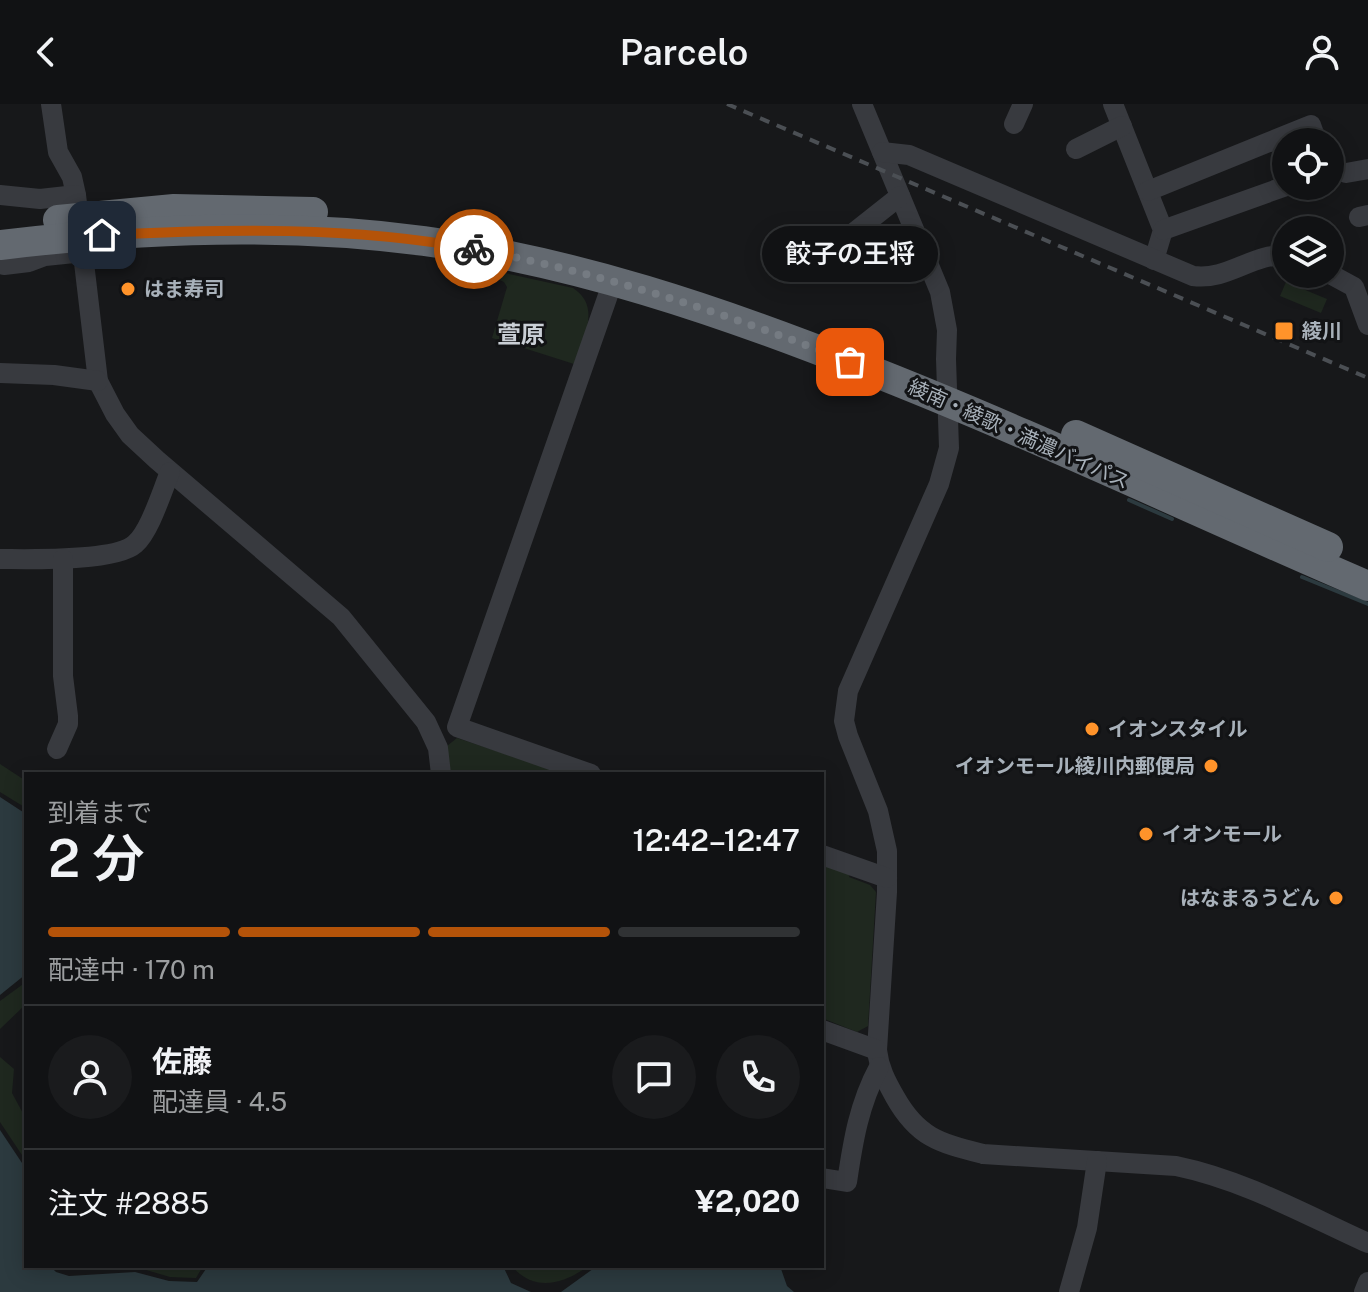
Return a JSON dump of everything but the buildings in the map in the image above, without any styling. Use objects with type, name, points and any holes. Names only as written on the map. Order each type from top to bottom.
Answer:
[{"type":"highway","name":"綾南・綾歌・満濃バイパス","points":[[2,253],[81,225],[174,209],[269,209],[426,222],[519,237],[661,272],[801,321],[1368,586]]},
{"type":"highway","name":"綾南・綾歌・満濃バイパス","points":[[0,226],[81,225],[366,235],[424,241],[516,257],[722,313],[947,391],[1368,564]]},
{"type":"street","points":[[51,104],[58,152],[72,177],[81,225],[98,381],[115,414],[130,435],[170,472],[341,617],[426,722],[438,748],[441,772]]},
{"type":"street","points":[[824,1178],[847,1182],[854,1130],[878,1059],[887,878],[884,834],[848,736],[845,706],[860,662],[939,484],[949,448],[947,330],[940,292],[862,104]]},
{"type":"street","points":[[1014,124],[1023,104]]},
{"type":"street","points":[[1113,104],[1163,230],[1154,260]]},
{"type":"street","points":[[1076,149],[1122,126]]},
{"type":"street","points":[[1148,191],[1272,141]]},
{"type":"street","points":[[882,152],[909,155],[1193,276],[1207,278],[1272,257]]},
{"type":"street","points":[[1346,173],[1368,169]]},
{"type":"street","points":[[1163,230],[1272,191]]},
{"type":"street","points":[[0,195],[40,199],[81,225]]},
{"type":"street","points":[[778,260],[819,256],[840,244],[900,196]]},
{"type":"street","points":[[840,244],[848,265]]},
{"type":"street","points":[[1361,280],[1368,325]]},
{"type":"street","points":[[585,772],[457,727],[613,281]]},
{"type":"street","points":[[0,373],[54,375],[98,381]]},
{"type":"street","points":[[0,559],[63,559],[124,550],[135,544],[145,529],[170,472]]},
{"type":"street","points":[[57,749],[68,724],[63,676],[63,559]]},
{"type":"street","points":[[824,856],[887,878]]},
{"type":"street","points":[[824,1031],[878,1059],[904,1113],[918,1130],[935,1139],[983,1154],[1176,1166],[1202,1171],[1368,1243]]},
{"type":"street","points":[[1069,1292],[1087,1228],[1097,1161]]},
{"type":"street","points":[[1364,1292],[1368,1282]]},
{"type":"shaded area","points":[[487,269],[573,288],[582,296],[587,304],[588,323],[574,364],[492,338],[507,287],[504,282],[488,275]]},
{"type":"shaded area","points":[[1283,288],[1300,288],[1327,299],[1321,313],[1280,296]]},
{"type":"shaded area","points":[[457,738],[560,772],[447,772],[447,746]]},
{"type":"shaded area","points":[[0,764],[24,780],[24,807],[0,792]]},
{"type":"shaded area","points":[[0,797],[24,813],[24,976],[0,995]]},
{"type":"shaded area","points":[[824,865],[850,873],[849,877],[870,885],[876,892],[868,1026],[857,1032],[824,1019]]},
{"type":"shaded area","points":[[24,983],[24,1006],[0,1029],[0,1001]]},
{"type":"shaded area","points":[[0,1057],[14,1069],[12,1093],[24,1115],[24,1158],[0,1122]]},
{"type":"shaded area","points":[[0,1130],[24,1166],[24,1268],[52,1268],[69,1276],[135,1272],[169,1281],[197,1282],[207,1268],[504,1268],[511,1283],[531,1292],[0,1292]]},
{"type":"shaded area","points":[[70,1268],[115,1268],[72,1270]]},
{"type":"shaded area","points":[[139,1268],[202,1268],[196,1278],[170,1277]]},
{"type":"shaded area","points":[[514,1268],[585,1268],[569,1278],[548,1283],[529,1280]]},
{"type":"shaded area","points":[[594,1268],[781,1268],[787,1286],[794,1292],[561,1292]]},
{"type":"waterway","points":[[1129,500],[1172,519]]},
{"type":"waterway","points":[[1302,577],[1368,604]]},
{"type":"railway","points":[[727,104],[1368,378]]},
{"type":"way so far","points":[[474,249],[661,293],[850,362]]},
{"type":"place","name":"はま寿司","points":[[128,289]]},
{"type":"place","name":"綾川","points":[[1284,331]]},
{"type":"place","name":"餃子の王将","points":[[850,362]]},
{"type":"place","name":"イオンスタイル","points":[[1092,729]]},
{"type":"place","name":"イオンモール綾川内郵便局","points":[[1211,766]]},
{"type":"place","name":"イオンモール","points":[[1146,834]]},
{"type":"place","name":"はなまるうどん","points":[[1336,898]]},
{"type":"district","name":"萱原","points":[[521,334]]},
{"type":"route","points":[[102,235],[221,229],[324,232],[474,249]]}]
